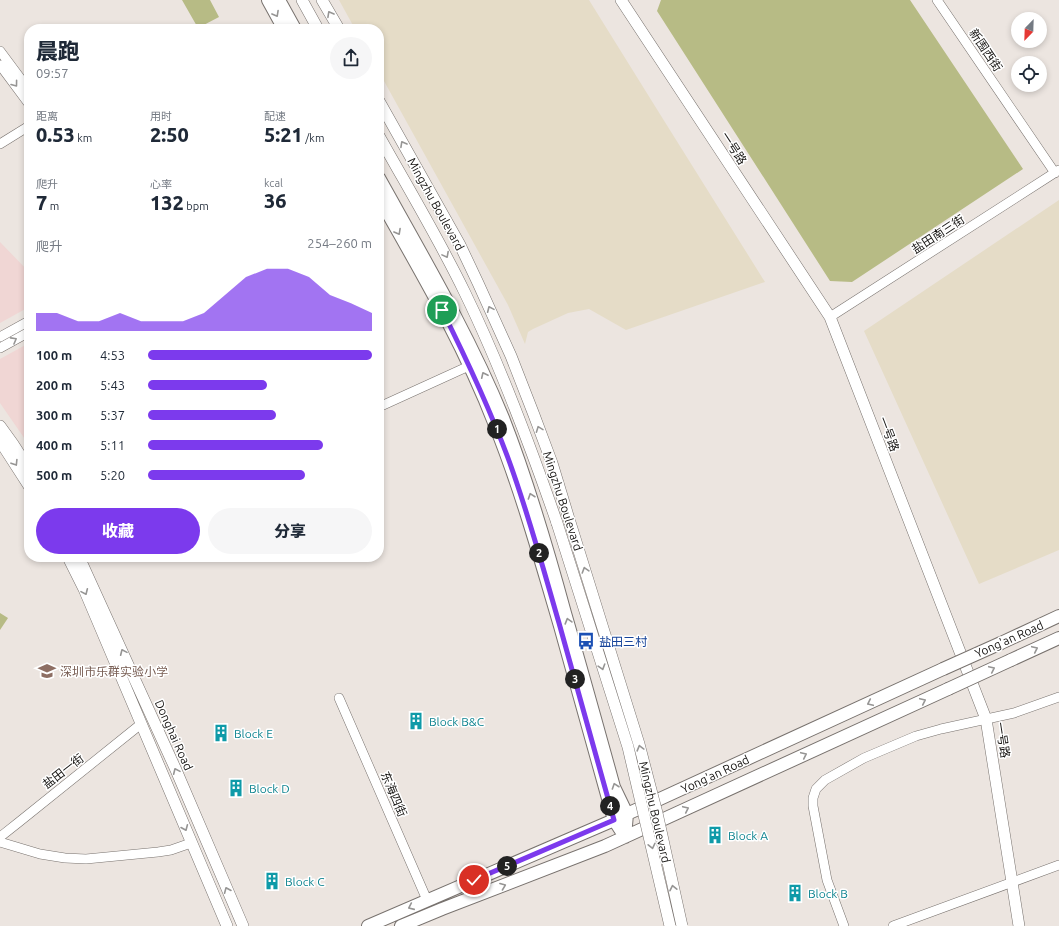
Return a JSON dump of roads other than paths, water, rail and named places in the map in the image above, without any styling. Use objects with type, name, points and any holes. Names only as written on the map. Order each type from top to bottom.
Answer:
[{"type":"main road","points":[[268,0],[281,24]]},
{"type":"main road","points":[[279,0],[293,24]]},
{"type":"main road","points":[[384,187],[474,352],[503,419],[522,470],[546,544],[614,787],[627,814],[625,837]]},
{"type":"main road","points":[[384,207],[442,310],[495,423],[509,460],[539,552],[614,820],[625,837]]},
{"type":"main road","name":"Yong'an Road","points":[[368,926],[614,820],[1059,616]]},
{"type":"main road","name":"Yong'an Road","points":[[402,926],[606,846],[1059,638]]},
{"type":"street","points":[[322,0],[336,24]]},
{"type":"street","name":"一号路","points":[[621,0],[830,318],[986,719],[1019,926]]},
{"type":"street","name":"新围西街","points":[[937,0],[1057,172]]},
{"type":"street","points":[[302,1],[315,24]]},
{"type":"street","points":[[0,51],[24,83]]},
{"type":"street","points":[[0,65],[24,97]]},
{"type":"street","name":"Mingzhu Boulevard","points":[[384,110],[460,245],[511,356],[552,463],[639,744],[657,813],[682,926]]},
{"type":"street","points":[[0,144],[24,129]]},
{"type":"street","name":"Mingzhu Boulevard","points":[[384,145],[445,253],[480,325],[497,363],[537,465],[557,523],[628,747],[670,926]]},
{"type":"street","name":"盐田南三街","points":[[830,318],[1057,172]]},
{"type":"street","points":[[0,337],[24,324]]},
{"type":"street","points":[[0,348],[24,335]]},
{"type":"street","points":[[384,404],[469,366]]},
{"type":"street","points":[[0,426],[24,461]]},
{"type":"street","points":[[0,441],[24,478]]},
{"type":"street","points":[[70,562],[84,589],[227,926]]},
{"type":"street","name":"Donghai Road","points":[[81,562],[176,770],[243,926]]},
{"type":"street","points":[[844,926],[827,880],[813,806],[813,798],[816,789],[825,780],[864,758],[916,736],[940,729],[1014,713],[1059,697]]},
{"type":"street","name":"东海四街","points":[[339,698],[427,900]]},
{"type":"street","name":"盐田一街","points":[[0,837],[141,724]]},
{"type":"street","points":[[0,842],[40,854],[65,858],[86,859],[158,852],[171,850],[191,843]]},
{"type":"street","points":[[893,926],[1059,865]]},
{"type":"place","name":"盐田三村","points":[[586,641]]},
{"type":"place","name":"深圳市乐群实验小学","points":[[47,671]]},
{"type":"place","name":"Block B&C","points":[[416,721]]},
{"type":"place","name":"Block E","points":[[221,733]]},
{"type":"place","name":"Block D","points":[[236,788]]},
{"type":"place","name":"Block A","points":[[715,835]]},
{"type":"place","name":"Block C","points":[[272,881]]},
{"type":"place","name":"Block B","points":[[795,893]]}]
